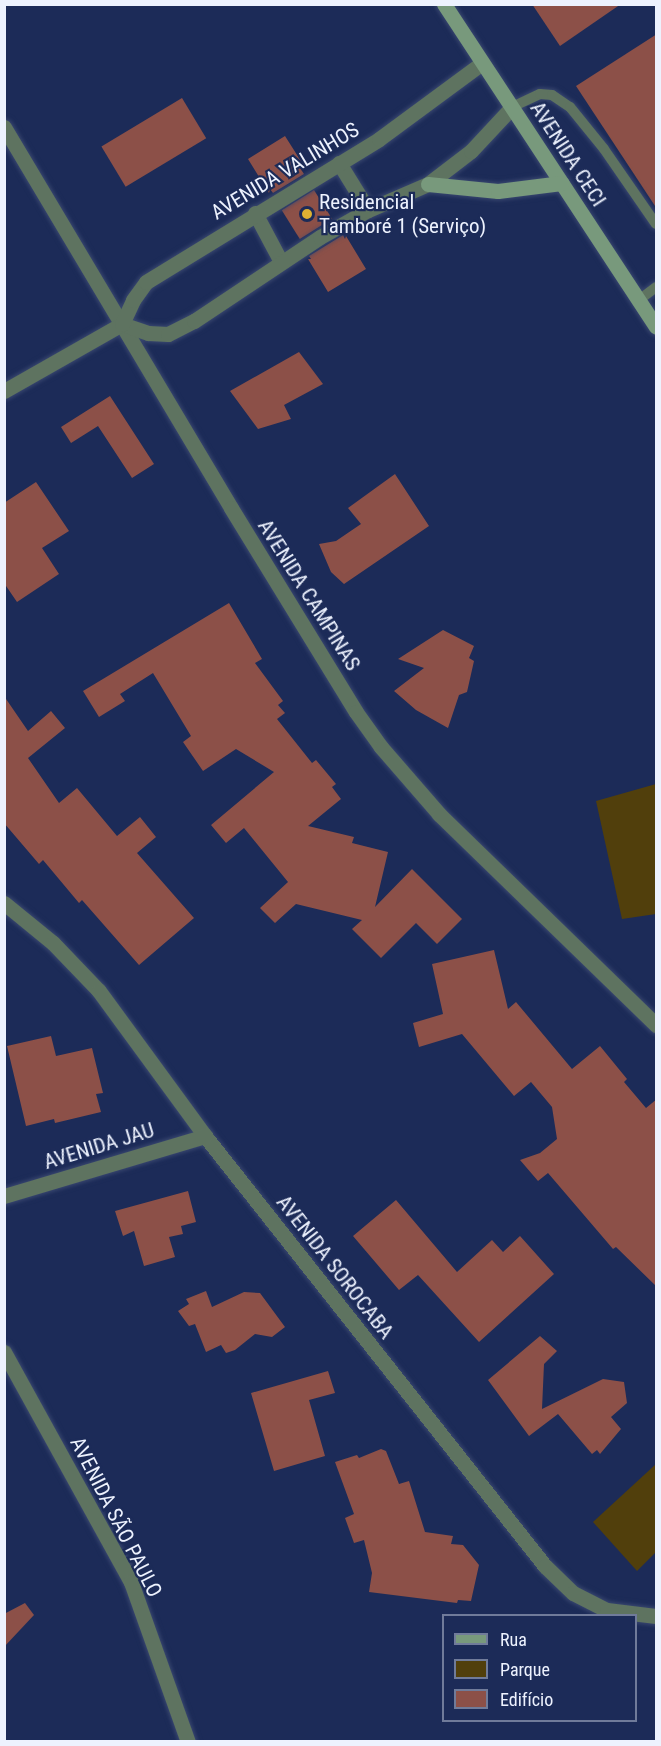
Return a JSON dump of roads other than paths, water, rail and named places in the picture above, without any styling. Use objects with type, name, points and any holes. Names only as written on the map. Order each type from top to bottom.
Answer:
[{"type":"main road","name":"AVENIDA CECI","points":[[444,4],[657,327]]},
{"type":"main road","points":[[428,184],[498,191],[561,183]]},
{"type":"street","name":"AVENIDA VALINHOS","points":[[122,324],[133,300],[146,282],[379,139],[482,63]]},
{"type":"street","points":[[4,391],[122,324],[148,333],[168,334],[194,321],[281,262],[368,210],[428,184],[471,151],[512,107]]},
{"type":"street","name":"AVENIDA CAMPINAS","points":[[4,127],[231,508],[356,712],[381,747],[439,814],[657,1025]]},
{"type":"street","points":[[339,163],[368,210]]},
{"type":"street","points":[[255,213],[281,262]]},
{"type":"street","name":"AVENIDA SOROCABA","points":[[4,903],[53,943],[99,990],[205,1136],[544,1566],[573,1593],[607,1610],[657,1616]]},
{"type":"street","name":"AVENIDA JAU","points":[[4,1196],[205,1136]]},
{"type":"street","name":"AVENIDA SÃO PAULO","points":[[4,1352],[131,1582],[188,1742]]},
{"type":"lane","points":[[512,107],[540,94],[552,94],[570,107],[604,149],[657,224]]},
{"type":"lane","points":[[639,300],[657,287]]},
{"type":"place","name":"Residencial Tamboré 1 (Serviço)","points":[[307,214]]}]
